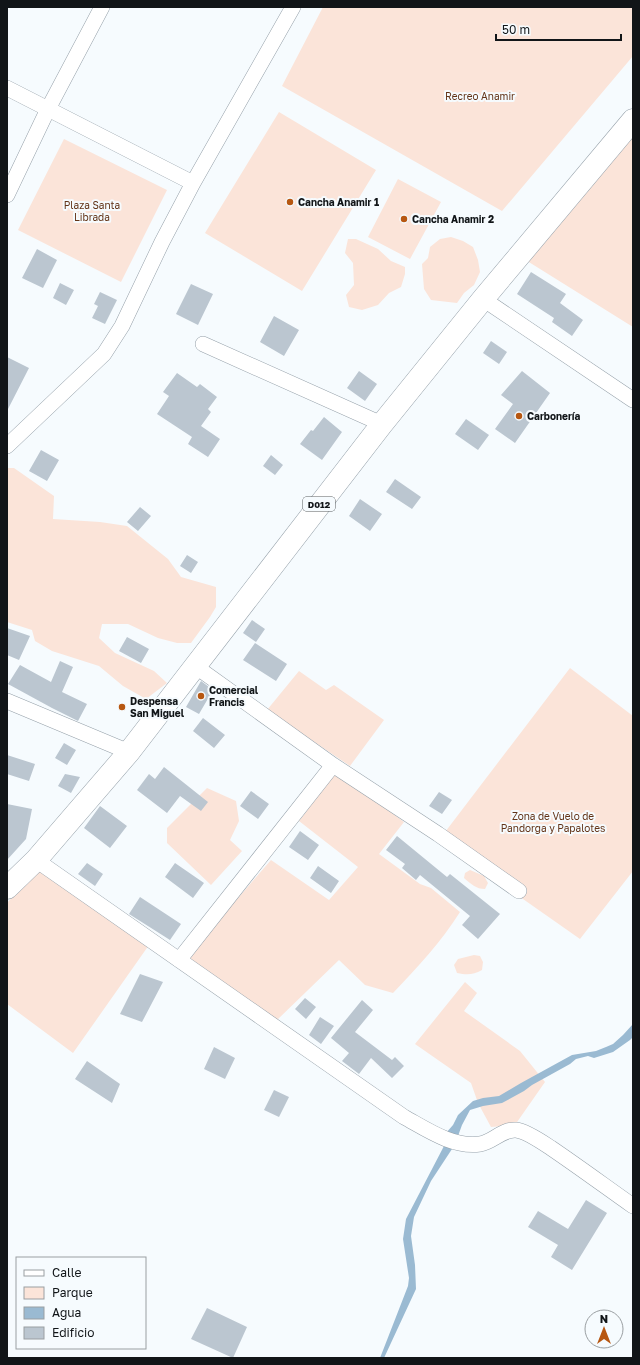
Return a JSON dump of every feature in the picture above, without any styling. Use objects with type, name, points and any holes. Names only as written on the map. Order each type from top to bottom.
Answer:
[{"type":"main road","name":"D012","points":[[7,888],[36,860],[129,752],[382,424],[483,298],[633,120]]},
{"type":"street","points":[[7,195],[48,109],[102,7]]},
{"type":"street","points":[[7,446],[104,354],[122,326],[162,242],[193,183],[293,7]]},
{"type":"street","points":[[7,88],[193,183]]},
{"type":"street","points":[[483,298],[633,400]]},
{"type":"street","points":[[203,344],[382,424]]},
{"type":"street","points":[[195,666],[333,765],[438,834],[519,891]]},
{"type":"street","points":[[7,700],[129,752]]},
{"type":"street","points":[[179,960],[333,765]]},
{"type":"street","points":[[36,860],[404,1117],[439,1136],[461,1143],[480,1144],[493,1139],[505,1131],[517,1130],[536,1138],[633,1206]]},
{"type":"green space","name":"Recreo Anamir","points":[[323,7],[633,7],[633,56],[502,211],[282,86]]},
{"type":"green space","name":"Cancha Anamir 1","points":[[279,112],[376,170],[302,291],[205,233]]},
{"type":"green space","points":[[633,134],[633,327],[524,259]]},
{"type":"green space","name":"Plaza Santa Librada","points":[[64,139],[167,190],[121,282],[18,230]]},
{"type":"green space","name":"Cancha Anamir 2","points":[[398,179],[441,202],[410,259],[368,237]]},
{"type":"green space","points":[[451,237],[463,241],[473,247],[478,260],[480,272],[474,285],[464,293],[457,303],[431,300],[424,289],[422,264],[428,258],[430,247],[440,239]]},
{"type":"green space","points":[[348,239],[356,239],[378,249],[391,261],[405,267],[405,274],[401,287],[389,293],[378,305],[362,310],[349,307],[346,295],[354,285],[353,263],[345,253]]},
{"type":"green space","points":[[7,468],[14,468],[54,496],[53,519],[100,522],[127,526],[168,559],[181,577],[216,587],[216,607],[191,643],[177,643],[158,638],[128,624],[102,624],[99,638],[115,653],[154,671],[167,683],[146,699],[123,686],[99,666],[52,651],[35,641],[32,630],[7,622]]},
{"type":"green space","name":"Zona de Vuelo de Pandorga y Papalotes","points":[[570,668],[633,716],[633,871],[580,939],[439,840]]},
{"type":"green space","points":[[299,671],[326,690],[334,685],[384,720],[350,766],[267,710]]},
{"type":"green space","points":[[337,771],[404,822],[379,854],[420,884],[431,888],[460,912],[429,954],[393,993],[365,985],[339,960],[276,1021],[186,958],[271,860],[329,900],[358,867],[299,821]]},
{"type":"green space","points":[[207,788],[236,801],[239,821],[230,840],[242,851],[211,885],[167,843],[167,828]]},
{"type":"green space","points":[[38,868],[149,945],[73,1053],[7,1004],[7,903]]},
{"type":"green space","points":[[470,870],[484,876],[488,883],[485,889],[476,887],[464,878],[465,873]]},
{"type":"green space","points":[[474,955],[480,956],[483,962],[482,970],[470,974],[457,973],[454,965],[458,959]]},
{"type":"green space","points":[[465,982],[477,993],[464,1011],[520,1051],[545,1082],[515,1125],[491,1127],[478,1103],[471,1083],[415,1044]]},
{"type":"water","points":[[633,1024],[633,1037],[613,1052],[594,1058],[588,1056],[576,1059],[570,1064],[502,1103],[470,1110],[458,1136],[446,1133],[453,1125],[458,1115],[473,1101],[499,1096],[572,1055],[596,1051],[613,1044]]},
{"type":"water","points":[[444,1146],[452,1149],[431,1181],[414,1217],[411,1236],[415,1265],[416,1289],[384,1358],[380,1358],[408,1286],[409,1278],[403,1239],[406,1219]]},
{"type":"building","points":[[37,249],[57,260],[43,288],[22,278]]},
{"type":"building","points":[[531,272],[566,294],[560,303],[583,320],[572,336],[552,322],[554,318],[517,294]]},
{"type":"building","points":[[60,283],[74,290],[66,305],[53,298]]},
{"type":"building","points":[[191,284],[213,294],[198,325],[176,314]]},
{"type":"building","points":[[100,292],[117,300],[105,324],[92,318],[98,306],[94,304]]},
{"type":"building","points":[[274,316],[299,330],[284,356],[260,342]]},
{"type":"building","points":[[491,341],[507,352],[499,364],[483,353]]},
{"type":"building","points":[[7,357],[29,368],[7,411]]},
{"type":"building","points":[[359,371],[377,384],[365,401],[347,388]]},
{"type":"building","name":"Carbonería","points":[[522,371],[550,393],[515,443],[495,429],[513,404],[501,395]]},
{"type":"building","points":[[177,373],[197,387],[200,384],[217,397],[208,409],[211,412],[201,426],[220,439],[208,457],[188,444],[192,437],[157,414],[169,396],[163,392]]},
{"type":"building","points":[[324,417],[342,432],[322,460],[300,444]]},
{"type":"building","points":[[466,419],[489,435],[478,450],[455,434]]},
{"type":"building","points":[[41,450],[59,460],[47,481],[29,471]]},
{"type":"building","points":[[271,455],[283,465],[275,475],[263,466]]},
{"type":"building","points":[[395,479],[421,497],[412,509],[386,492]]},
{"type":"building","points":[[360,499],[382,514],[370,531],[349,516]]},
{"type":"building","points":[[140,507],[151,516],[138,531],[127,522]]},
{"type":"building","points":[[187,555],[198,562],[191,573],[180,566]]},
{"type":"building","points":[[252,620],[265,629],[256,642],[243,633]]},
{"type":"building","points":[[7,628],[30,636],[19,660],[7,655]]},
{"type":"building","points":[[127,637],[149,649],[141,663],[119,651]]},
{"type":"building","points":[[255,643],[287,664],[276,681],[243,660]]},
{"type":"building","points":[[60,661],[73,667],[62,692],[87,704],[78,721],[8,684],[20,665],[51,682]]},
{"type":"building","name":"Comercial Francis","points":[[201,681],[213,690],[199,714],[186,707]]},
{"type":"building","points":[[203,718],[225,735],[214,748],[193,731]]},
{"type":"building","points":[[64,743],[76,750],[67,765],[55,758]]},
{"type":"building","points":[[7,755],[35,764],[29,781],[7,774]]},
{"type":"building","points":[[164,767],[208,802],[201,811],[180,796],[167,813],[137,790],[149,774],[155,779]]},
{"type":"building","points":[[65,774],[80,777],[71,793],[58,786]]},
{"type":"building","points":[[251,791],[269,804],[258,819],[240,806]]},
{"type":"building","points":[[439,792],[452,800],[442,814],[429,806]]},
{"type":"building","points":[[7,804],[32,809],[26,839],[7,860]]},
{"type":"building","points":[[100,806],[127,826],[110,848],[84,828]]},
{"type":"building","points":[[300,831],[319,845],[308,860],[289,847]]},
{"type":"building","points":[[397,836],[447,877],[450,874],[500,914],[478,939],[462,925],[470,916],[420,875],[416,880],[402,868],[405,864],[386,850]]},
{"type":"building","points":[[87,863],[103,874],[95,886],[78,874]]},
{"type":"building","points":[[175,863],[204,883],[193,898],[165,877]]},
{"type":"building","points":[[318,866],[339,881],[331,893],[310,878]]},
{"type":"building","points":[[140,897],[181,924],[170,940],[129,914]]},
{"type":"building","points":[[140,974],[163,982],[142,1022],[120,1014]]},
{"type":"building","points":[[305,998],[316,1007],[306,1019],[295,1009]]},
{"type":"building","points":[[362,1000],[373,1010],[355,1032],[392,1060],[395,1057],[404,1066],[392,1078],[371,1058],[359,1074],[342,1061],[349,1053],[331,1038]]},
{"type":"building","points":[[320,1017],[334,1026],[321,1044],[309,1035]]},
{"type":"building","points":[[214,1047],[235,1058],[225,1079],[204,1069]]},
{"type":"building","points":[[87,1061],[120,1084],[112,1103],[75,1079]]},
{"type":"building","points":[[274,1090],[289,1097],[279,1117],[264,1110]]},
{"type":"building","points":[[586,1200],[607,1213],[572,1270],[551,1257],[558,1245],[528,1227],[538,1211],[568,1229]]},
{"type":"building","points":[[207,1308],[247,1327],[233,1358],[191,1339]]},
{"type":"place","name":"Cancha Anamir 1","points":[[290,202]]},
{"type":"place","name":"Cancha Anamir 2","points":[[404,219]]},
{"type":"place","name":"Carbonería","points":[[519,416]]},
{"type":"place","name":"Comercial Francis","points":[[201,696]]},
{"type":"place","name":"Despensa San Miguel","points":[[122,707]]}]
